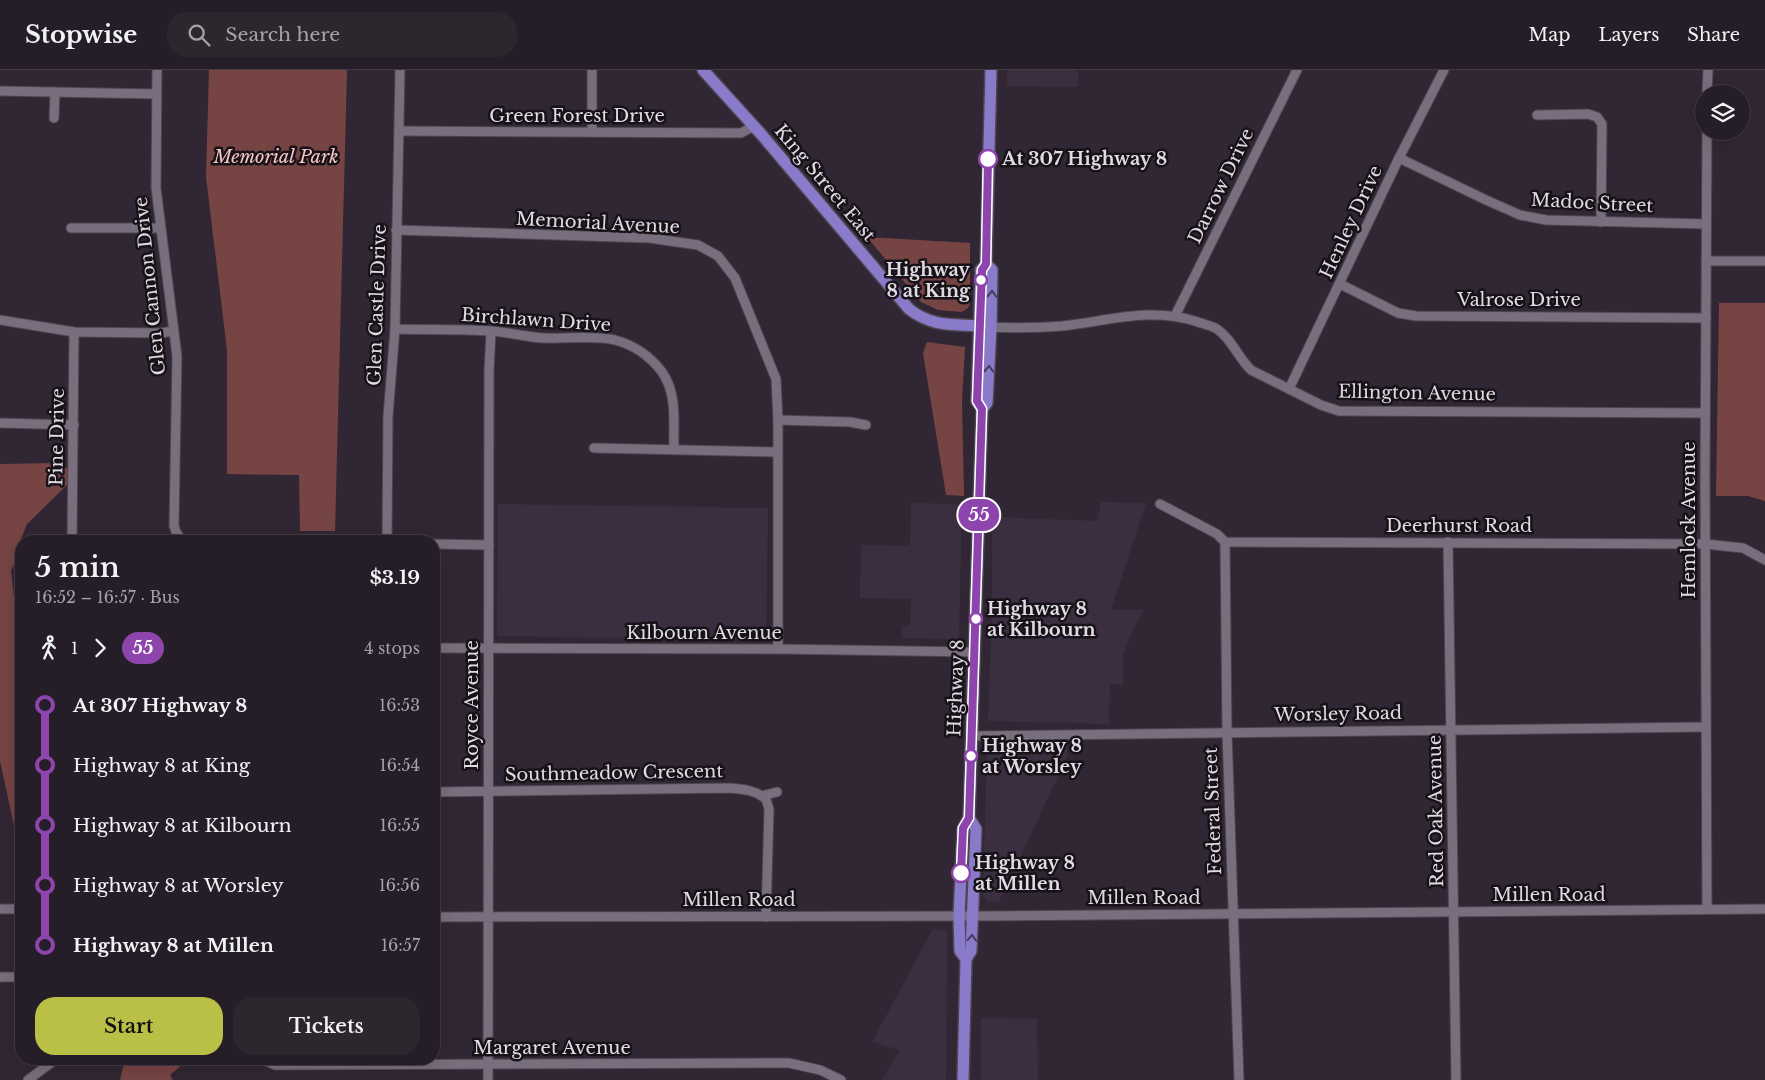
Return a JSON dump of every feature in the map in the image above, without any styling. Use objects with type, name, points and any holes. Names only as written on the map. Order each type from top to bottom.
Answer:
[{"type":"main road","name":"King Street East","points":[[703,70],[754,126],[909,309],[921,318],[934,323],[986,327]]},
{"type":"main road","name":"Highway 8","points":[[966,958],[960,951],[959,916],[963,828],[969,818],[982,409],[977,401],[986,327],[982,270],[986,264],[991,70]]},
{"type":"main road","name":"Highway 8","points":[[963,1080],[966,958],[971,951],[974,916],[976,830],[969,818]]},
{"type":"street","name":"Glen Cannon Drive","points":[[157,70],[156,188],[176,356],[174,526],[178,535]]},
{"type":"street","name":"Glen Castle Drive","points":[[387,535],[388,416],[394,329],[400,70]]},
{"type":"street","points":[[592,70],[592,132]]},
{"type":"street","name":"Darrow Drive","points":[[1175,316],[1297,70]]},
{"type":"street","name":"Henley Drive","points":[[1289,389],[1399,158],[1444,70]]},
{"type":"street","points":[[1707,85],[1708,70]]},
{"type":"street","points":[[0,91],[156,94]]},
{"type":"street","points":[[54,118],[55,92]]},
{"type":"street","points":[[1537,115],[1588,114],[1597,117],[1602,124],[1601,222]]},
{"type":"street","name":"Green Forest Drive","points":[[399,131],[741,133],[754,126]]},
{"type":"street","name":"Hemlock Avenue","points":[[1707,140],[1705,727],[1707,910]]},
{"type":"street","name":"Madoc Street","points":[[1399,158],[1520,215],[1546,220],[1706,224]]},
{"type":"street","points":[[71,228],[160,228]]},
{"type":"street","name":"Memorial Avenue","points":[[396,230],[649,238],[698,245],[718,256],[736,278],[776,379],[778,420],[778,649]]},
{"type":"street","points":[[1706,261],[1765,261]]},
{"type":"street","name":"Valrose Drive","points":[[1340,284],[1398,313],[1416,316],[1706,318]]},
{"type":"street","name":"Ellington Avenue","points":[[986,327],[1059,326],[1130,315],[1175,316],[1216,328],[1228,340],[1244,364],[1251,370],[1320,405],[1339,410],[1706,413]]},
{"type":"street","points":[[0,320],[74,332],[173,331]]},
{"type":"street","name":"Birchlawn Drive","points":[[394,329],[491,331],[541,338],[614,340],[637,349],[646,355],[663,373],[672,395],[674,406],[674,449]]},
{"type":"street","name":"Royce Avenue","points":[[488,1080],[489,371],[491,331]]},
{"type":"street","name":"Pine Drive","points":[[72,535],[74,332]]},
{"type":"street","points":[[778,420],[850,422],[866,426]]},
{"type":"street","points":[[0,422],[74,426]]},
{"type":"street","points":[[594,448],[777,452]]},
{"type":"street","points":[[1160,504],[1216,534],[1225,542]]},
{"type":"street","name":"Deerhurst Road","points":[[1225,542],[1705,544],[1743,548],[1765,560]]},
{"type":"street","name":"Federal Street","points":[[1225,542],[1227,732],[1239,1080]]},
{"type":"street","name":"Red Oak Avenue","points":[[1448,542],[1456,1080]]},
{"type":"street","points":[[440,544],[489,545]]},
{"type":"street","name":"Kilbourn Avenue","points":[[440,648],[778,649],[974,652]]},
{"type":"street","name":"Worsley Road","points":[[972,736],[1705,727]]},
{"type":"street","name":"Southmeadow Crescent","points":[[440,792],[729,788],[743,789],[762,796]]},
{"type":"street","points":[[762,796],[777,792]]},
{"type":"street","points":[[762,796],[766,799],[769,809],[766,917]]},
{"type":"street","points":[[0,910],[15,909]]},
{"type":"street","name":"Millen Road","points":[[440,917],[974,916],[1765,909]]},
{"type":"street","points":[[0,977],[13,977]]},
{"type":"street","name":"Margaret Avenue","points":[[440,1065],[789,1063],[820,1070],[841,1080]]},
{"type":"street","points":[[28,1080],[48,1065]]},
{"type":"shaded area","points":[[1007,70],[1078,70],[1078,87],[1007,86]]},
{"type":"shaded area","points":[[1101,502],[1146,503],[1111,610],[1144,610],[1133,629],[1123,654],[1123,685],[1110,684],[1109,724],[988,721],[992,612],[992,517],[1097,521]]},
{"type":"shaded area","points":[[911,503],[962,504],[959,639],[902,638],[902,626],[910,626],[911,599],[860,598],[861,545],[910,546]]},
{"type":"shaded area","points":[[498,504],[768,508],[766,640],[497,636]]},
{"type":"shaded area","points":[[987,743],[1068,743],[1067,757],[999,902],[988,902],[983,895]]},
{"type":"shaded area","points":[[933,929],[947,931],[946,1080],[882,1080],[900,1050],[872,1042]]},
{"type":"shaded area","points":[[981,1018],[1037,1019],[1038,1080],[981,1080]]},
{"type":"green space","name":"Memorial Park","points":[[209,70],[347,70],[335,531],[300,531],[299,475],[227,474],[227,350],[206,177]]},
{"type":"green space","points":[[867,237],[970,243],[970,304],[967,309],[961,312],[938,310],[921,302]]},
{"type":"green space","points":[[1719,303],[1765,303],[1765,501],[1748,496],[1716,496]]},
{"type":"green space","points":[[927,342],[965,347],[962,401],[964,496],[946,495],[923,353]]},
{"type":"green space","points":[[56,463],[69,469],[68,484],[27,524],[23,535],[15,535],[15,562],[11,571],[15,606],[15,830],[0,761],[0,464]]},
{"type":"green space","points":[[124,1065],[182,1065],[170,1075],[173,1080],[120,1080]]},
{"type":"bus line","name":"55","points":[[961,873],[963,828],[969,818],[982,409],[977,401],[982,270],[986,264],[988,159]]},
{"type":"place","name":"At 307 Highway 8","points":[[988,159]]},
{"type":"place","name":"Highway 8 at King","points":[[981,280]]},
{"type":"place","name":"Highway 8 at Kilbourn","points":[[976,619]]},
{"type":"place","name":"Highway 8 at Worsley","points":[[971,756]]},
{"type":"place","name":"Highway 8 at Millen","points":[[961,873]]}]
